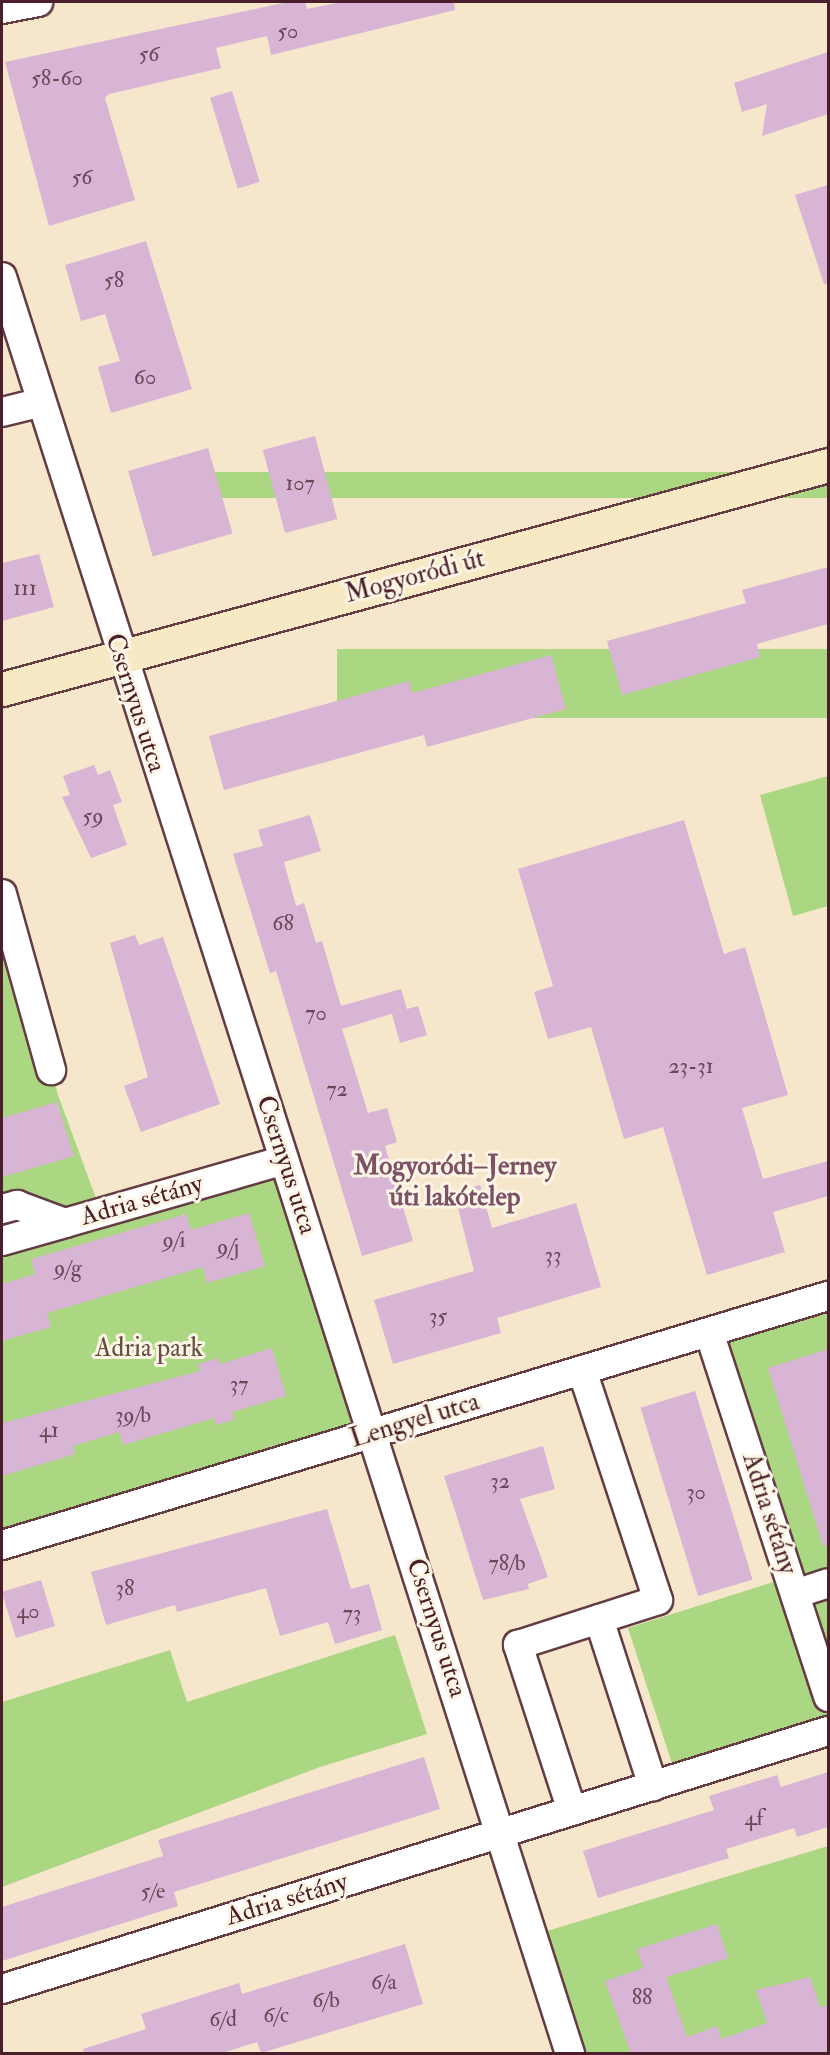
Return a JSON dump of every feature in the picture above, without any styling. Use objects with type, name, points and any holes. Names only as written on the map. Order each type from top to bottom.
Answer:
[{"type":"street","points":[[2,9],[38,2]]},
{"type":"street","name":"Csernyus utca","points":[[2,277],[38,403],[119,657],[503,1833],[570,2054]]},
{"type":"street","points":[[2,412],[38,403]]},
{"type":"street","name":"Mogyoródi út","points":[[2,689],[828,465]]},
{"type":"street","points":[[2,894],[51,1070]]},
{"type":"street","name":"Adria sétány","points":[[2,1209],[17,1205],[65,1223],[284,1160]]},
{"type":"street","points":[[2,1241],[65,1223]]},
{"type":"street","name":"Lengyel utca","points":[[2,1545],[828,1296]]},
{"type":"street","name":"Adria sétány","points":[[710,1332],[828,1697]]},
{"type":"street","points":[[572,1811],[518,1645],[658,1600],[582,1370]]},
{"type":"street","points":[[795,1594],[828,1583]]},
{"type":"street","points":[[599,1619],[653,1786]]},
{"type":"street","name":"Adria sétány","points":[[2,1989],[828,1731]]},
{"type":"green space","points":[[141,472],[828,472],[828,498],[141,498]]},
{"type":"green space","points":[[337,649],[828,649],[828,718],[337,718]]},
{"type":"green space","points":[[828,776],[828,906],[793,916],[760,795]]},
{"type":"green space","name":"Adria park","points":[[2,894],[58,1095],[101,1212],[284,1160],[372,1433],[2,1545]]},
{"type":"green space","points":[[828,1296],[828,1731],[677,1779],[628,1628],[789,1577],[709,1332]]},
{"type":"green space","points":[[395,1635],[427,1734],[320,1767],[2,1887],[2,1702],[170,1650],[187,1702]]},
{"type":"green space","points":[[828,1846],[828,2053],[570,2053],[534,1935]]},
{"type":"building","points":[[288,2],[305,2],[307,9],[342,2],[454,2],[455,10],[271,55],[267,36],[216,48],[221,68],[109,94],[105,98],[135,200],[49,226],[5,62]]},
{"type":"building","points":[[828,52],[828,114],[762,136],[767,104],[742,112],[734,83]]},
{"type":"building","points":[[232,91],[260,182],[238,189],[210,98]]},
{"type":"building","points":[[828,185],[828,283],[824,284],[795,195]]},
{"type":"building","points":[[146,241],[192,389],[111,413],[98,367],[120,361],[105,314],[81,321],[65,265]]},
{"type":"building","points":[[315,436],[337,519],[285,533],[263,450]]},
{"type":"building","points":[[208,448],[233,534],[153,556],[128,471]]},
{"type":"building","points":[[39,554],[54,607],[2,621],[2,563]]},
{"type":"building","points":[[828,567],[828,624],[757,644],[760,657],[622,695],[607,641],[746,603],[742,590]]},
{"type":"building","points":[[551,655],[566,709],[427,747],[424,735],[224,790],[209,736],[409,681],[412,693]]},
{"type":"building","points":[[94,765],[98,775],[110,770],[122,802],[113,805],[127,845],[91,858],[62,797],[70,795],[63,776]]},
{"type":"building","points":[[310,815],[321,851],[284,862],[296,906],[304,903],[316,943],[322,941],[341,1006],[401,989],[407,1009],[418,1006],[427,1035],[400,1043],[392,1014],[404,1010],[342,1029],[368,1113],[387,1108],[397,1142],[385,1146],[413,1241],[362,1256],[276,971],[270,973],[233,854],[263,846],[258,830]]},
{"type":"building","points":[[684,820],[724,954],[745,947],[788,1095],[742,1108],[763,1179],[828,1161],[828,1196],[773,1212],[785,1252],[707,1275],[663,1127],[624,1139],[591,1027],[548,1039],[534,992],[553,986],[518,869]]},
{"type":"building","points":[[135,935],[139,945],[163,937],[220,1104],[141,1132],[124,1086],[148,1077],[110,943]]},
{"type":"building","points":[[57,1102],[74,1156],[2,1177],[2,1118]]},
{"type":"building","points":[[480,1185],[492,1228],[576,1203],[601,1287],[497,1318],[501,1333],[393,1364],[374,1300],[474,1271],[454,1192]]},
{"type":"building","points":[[249,1213],[265,1266],[207,1283],[203,1267],[47,1313],[51,1327],[2,1341],[2,1284],[35,1274],[31,1259],[186,1214],[191,1230]]},
{"type":"building","points":[[272,1348],[286,1396],[232,1412],[234,1420],[216,1425],[214,1418],[123,1445],[119,1432],[73,1446],[75,1454],[2,1476],[2,1423],[200,1371],[198,1364],[218,1358],[220,1364]]},
{"type":"building","points":[[828,1349],[828,1545],[823,1546],[768,1368]]},
{"type":"building","points":[[695,1391],[753,1579],[698,1596],[640,1408]]},
{"type":"building","points":[[543,1446],[555,1489],[520,1499],[548,1577],[528,1584],[529,1589],[483,1600],[444,1476]]},
{"type":"building","points":[[327,1509],[351,1589],[369,1584],[382,1630],[335,1644],[328,1622],[280,1636],[266,1588],[177,1612],[175,1605],[106,1625],[91,1572]]},
{"type":"building","points":[[41,1580],[55,1626],[16,1638],[2,1592]]},
{"type":"building","points":[[424,1757],[440,1809],[174,1892],[178,1906],[2,1961],[2,1907],[163,1856],[158,1840]]},
{"type":"building","points":[[828,1772],[828,1827],[797,1837],[794,1828],[726,1849],[729,1858],[598,1898],[583,1851],[714,1810],[709,1796],[777,1775],[781,1787]]},
{"type":"building","points":[[717,1924],[728,1958],[666,1977],[687,2037],[717,2026],[721,2039],[767,2023],[756,1990],[810,1977],[820,2007],[828,2005],[828,2054],[631,2054],[605,1981],[643,1968],[637,1949]]},
{"type":"building","points":[[405,1944],[423,2004],[261,2053],[257,2042],[219,2054],[84,2054],[83,2049],[146,2029],[141,2014],[239,1983],[242,1994]]},
{"type":"district","name":"Mogyoródi–Jerney úti lakótelep","points":[[455,1180]]}]
